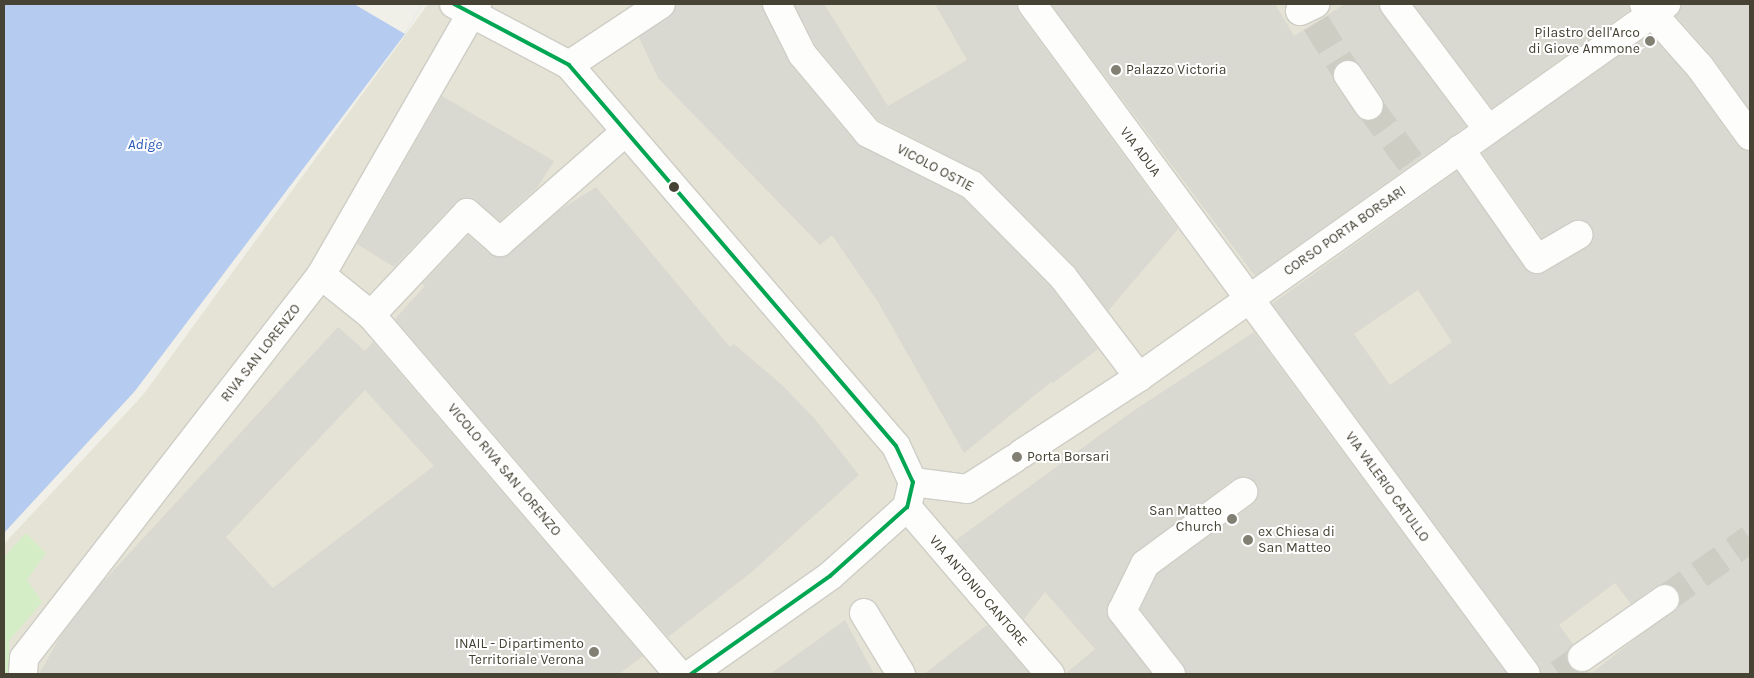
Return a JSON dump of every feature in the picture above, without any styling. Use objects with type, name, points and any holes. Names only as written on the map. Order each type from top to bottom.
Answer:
[{"type":"street","points":[[468,7],[569,65],[661,4]]},
{"type":"street","name":"VICOLO OSTIE","points":[[777,4],[802,54],[868,133],[972,185],[1063,277],[1139,377]]},
{"type":"street","name":"VIA ADUA","points":[[1032,4],[1249,299]]},
{"type":"street","points":[[1394,4],[1488,129]]},
{"type":"street","name":"RIVA SAN LORENZO","points":[[23,674],[24,658],[321,275],[468,7]]},
{"type":"street","points":[[1655,7],[1750,136]]},
{"type":"street","name":"CORSO PORTA BORSARI","points":[[910,494],[967,489],[1017,457],[1139,377],[1488,129],[1655,7]]},
{"type":"street","name":"VIA ANTONIO CANTORE","points":[[569,65],[896,446],[910,494],[1050,674]]},
{"type":"street","points":[[1348,75],[1370,106]]},
{"type":"street","points":[[371,315],[467,213],[500,242],[625,132]]},
{"type":"street","points":[[1460,149],[1537,260],[1578,235]]},
{"type":"street","name":"VICOLO RIVA SAN LORENZO","points":[[321,275],[371,315],[679,674]]},
{"type":"street","name":"VIA VALERIO CATULLO","points":[[1249,299],[1526,674]]},
{"type":"street","points":[[1171,674],[1122,611],[1144,564],[1243,492]]},
{"type":"street","points":[[691,674],[830,576],[910,494]]},
{"type":"street","points":[[1582,657],[1665,599]]},
{"type":"street","points":[[864,613],[901,674]]},
{"type":"shaded area","points":[[428,4],[1750,4],[1750,674],[4,674],[4,544],[143,395]]},
{"type":"green space","points":[[26,533],[46,553],[27,580],[42,602],[9,641],[9,674],[4,674],[4,557]]},
{"type":"water","name":"Adige","points":[[4,4],[422,4],[405,34],[135,391],[4,533]]},
{"type":"pier","points":[[354,4],[422,4],[405,34]]},
{"type":"building","points":[[677,4],[761,4],[790,64],[856,143],[963,198],[1051,287],[1098,349],[1053,383],[1051,382],[964,453],[878,302],[832,235],[820,245],[658,78],[639,37],[670,17]]},
{"type":"building","points":[[794,4],[824,4],[888,106],[967,60],[935,4],[1017,4],[1019,13],[1178,229],[1108,311],[1074,266],[983,174],[878,120],[815,45]]},
{"type":"building","points":[[1051,4],[1275,4],[1294,36],[1345,4],[1379,4],[1382,13],[1466,126],[1255,276]],"holes":[[[1346,60],[1361,66],[1382,97],[1383,112],[1377,119],[1362,120],[1335,84],[1334,69]]]},
{"type":"building","points":[[1413,4],[1629,4],[1630,10],[1492,108]]},
{"type":"building","points":[[1681,4],[1750,4],[1750,110],[1713,58],[1676,16]]},
{"type":"building","points":[[1650,34],[1688,77],[1737,145],[1750,151],[1750,674],[1541,674],[1539,665],[1272,304],[1457,171],[1530,273],[1545,272],[1586,248],[1594,234],[1586,222],[1578,219],[1542,238],[1482,153]],"holes":[[[1418,290],[1452,342],[1390,385],[1354,334]],[[1615,583],[1631,604],[1656,586],[1671,585],[1678,590],[1679,605],[1593,672],[1576,671],[1567,659],[1573,644],[1559,625]]]},
{"type":"building","points":[[442,96],[554,161],[537,188],[500,221],[471,198],[456,202],[394,267],[357,244]]},
{"type":"building","points":[[596,187],[730,347],[734,344],[782,385],[814,418],[859,475],[753,571],[668,637],[395,319],[425,286],[422,284],[468,235],[490,254],[504,257],[560,210]]},
{"type":"building","points":[[338,327],[365,351],[373,342],[643,656],[619,674],[39,674],[60,637],[100,585]],"holes":[[[365,390],[434,466],[273,588],[226,537]]]},
{"type":"building","points":[[1254,332],[1507,674],[1186,674],[1183,664],[1140,609],[1157,574],[1253,504],[1258,490],[1249,478],[1234,479],[1131,557],[1107,613],[1151,674],[1065,674],[1095,649],[1045,592],[1024,619],[956,540],[1133,411]]},
{"type":"building","points":[[845,620],[874,674],[770,674]]},
{"type":"building","points":[[987,625],[1030,674],[924,674]]},
{"type":"tunnel","points":[[1316,23],[1348,75]]},
{"type":"tunnel","points":[[1369,106],[1421,177]]},
{"type":"tunnel","points":[[1665,599],[1750,539]]},
{"type":"tunnel","points":[[1559,674],[1582,657]]},
{"type":"transit line","points":[[454,4],[569,65],[896,446],[913,482],[907,507],[830,576],[691,674]]},
{"type":"place","name":"Pilastro dell'Arco di Giove Ammone","points":[[1650,41]]},
{"type":"place","name":"Palazzo Victoria","points":[[1116,70]]},
{"type":"place","name":"Porta Borsari","points":[[1017,457]]},
{"type":"place","name":"San Matteo Church","points":[[1232,519]]},
{"type":"place","name":"ex Chiesa di San Matteo","points":[[1248,540]]},
{"type":"place","name":"INAIL - Dipartimento Territoriale Verona","points":[[594,652]]}]
